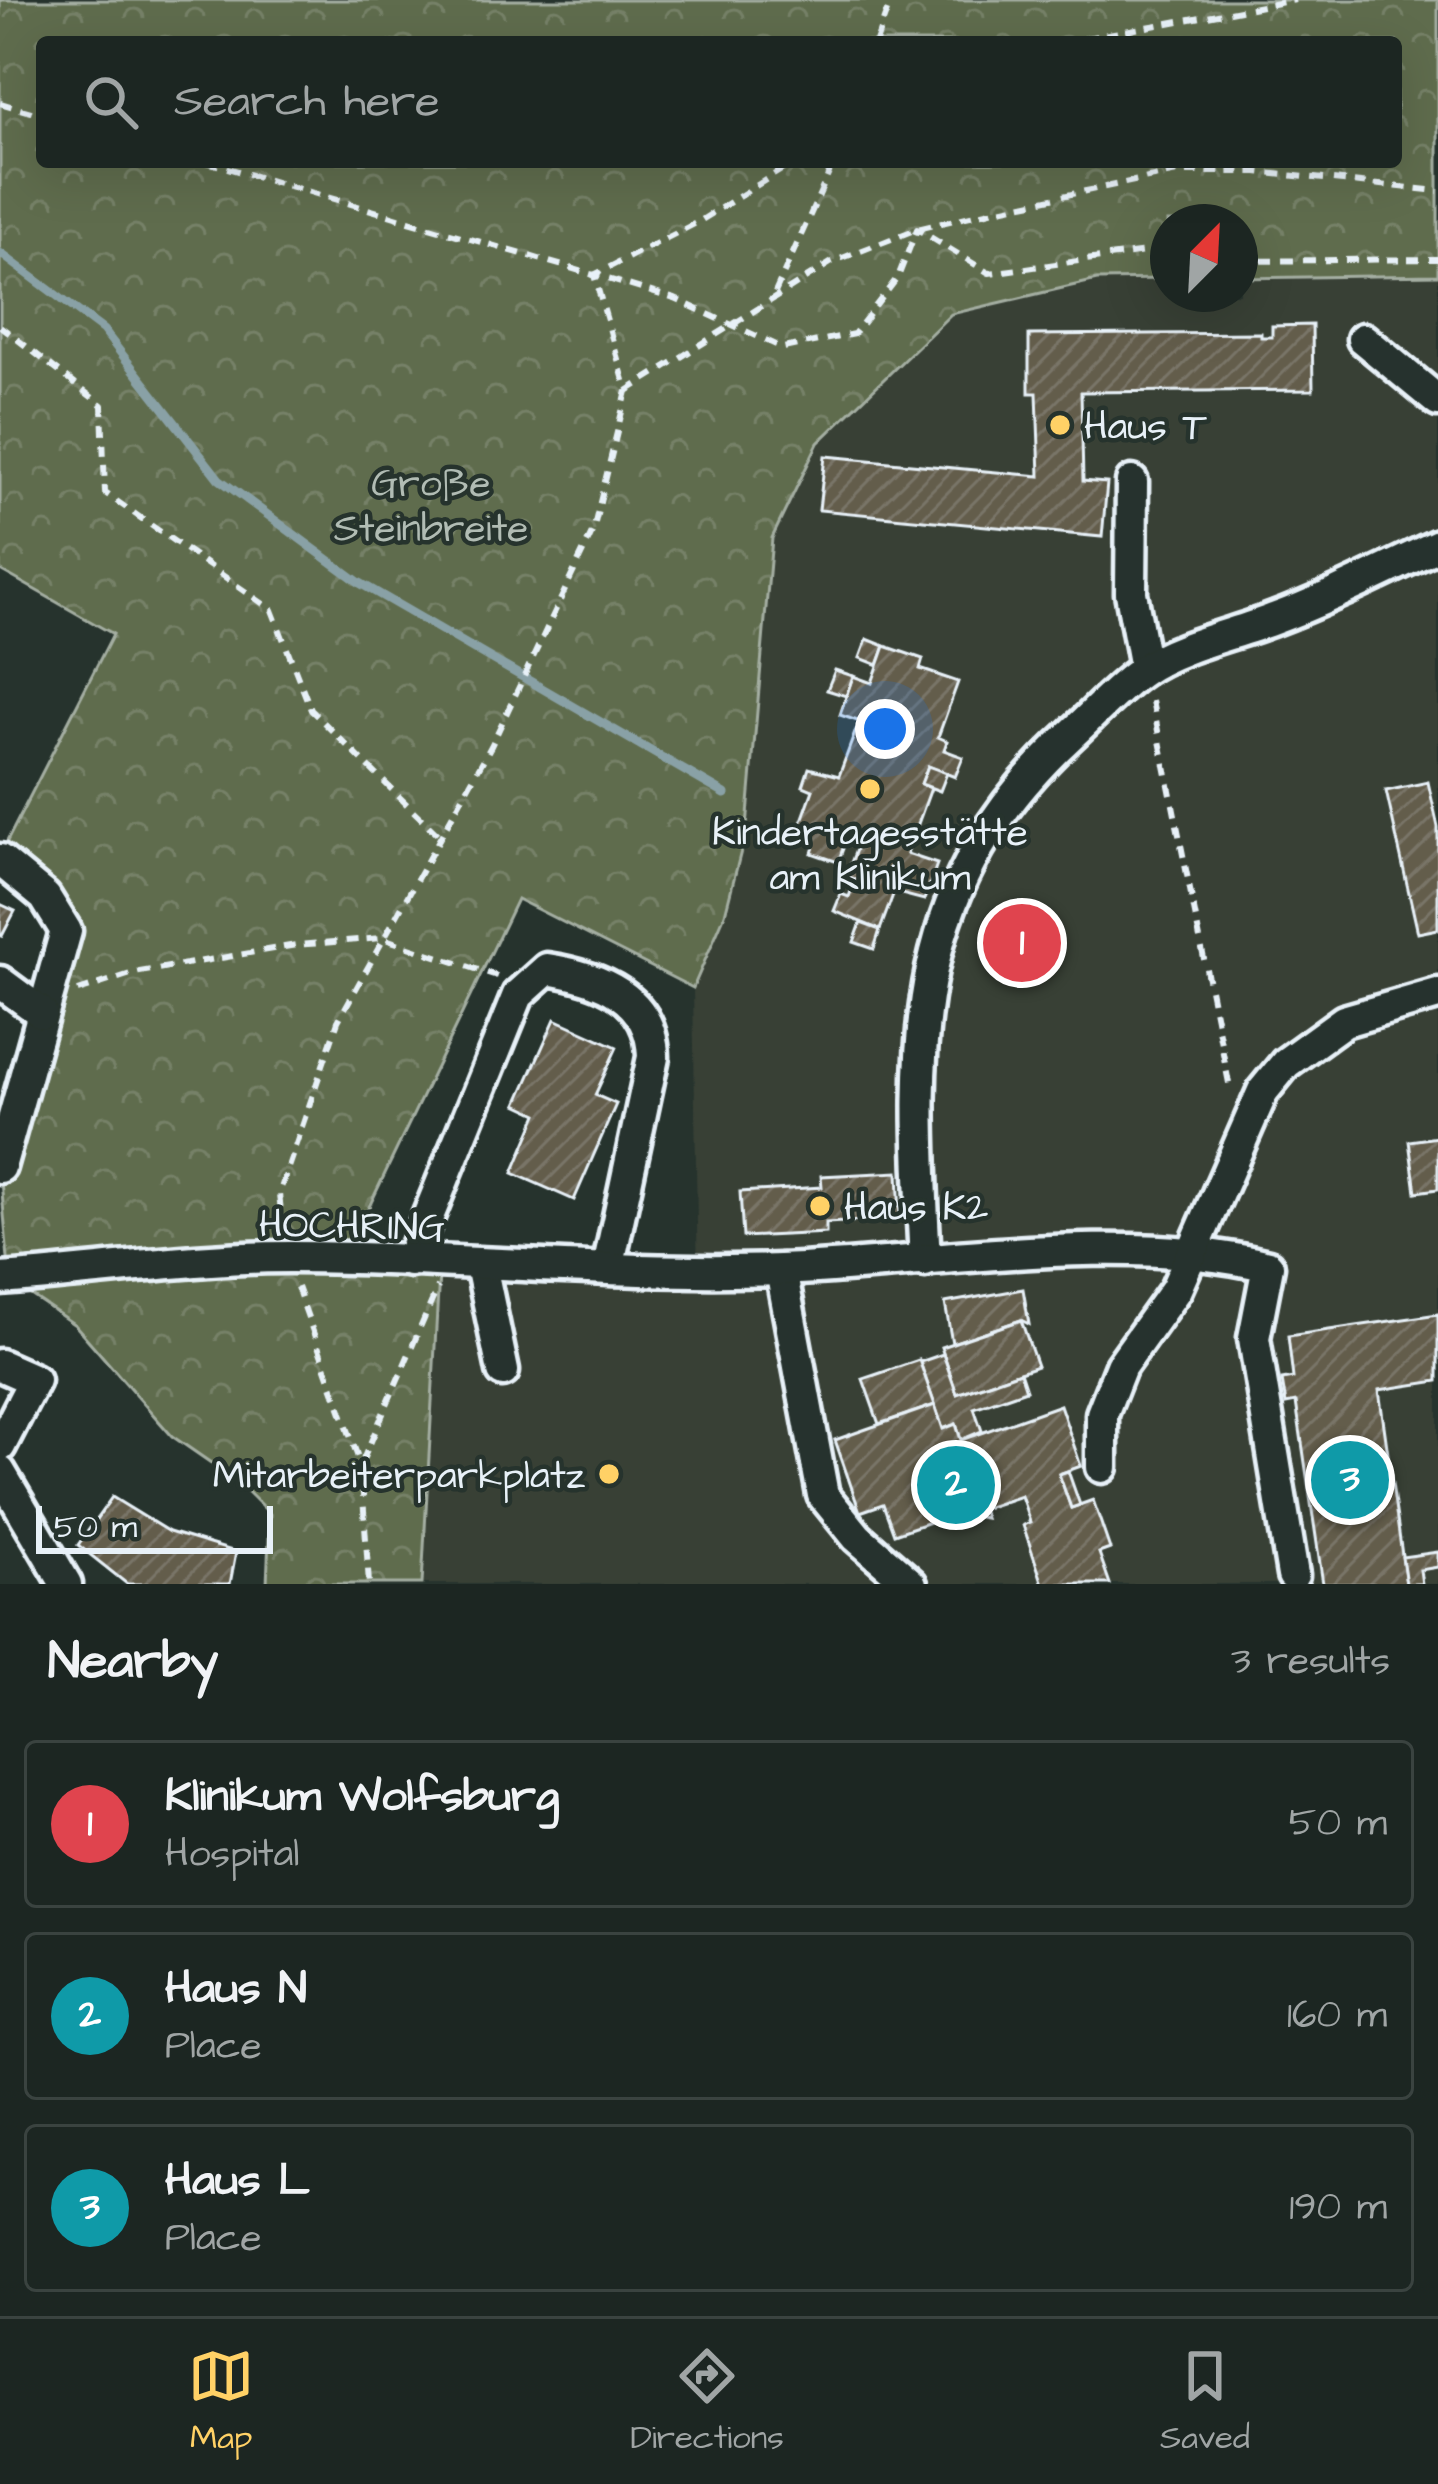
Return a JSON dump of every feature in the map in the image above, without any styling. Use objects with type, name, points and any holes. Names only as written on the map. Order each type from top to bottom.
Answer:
[{"type":"street","points":[[1363,339],[1438,401]]},
{"type":"street","points":[[1132,482],[1131,593],[1145,668]]},
{"type":"street","points":[[925,1261],[916,1091],[928,970],[964,875],[1015,790],[1145,668],[1319,602],[1438,545]]},
{"type":"street","points":[[0,860],[45,897],[66,932],[0,1168]]},
{"type":"street","points":[[410,1261],[526,985],[547,969],[581,974],[636,1002],[653,1030],[653,1057],[608,1268]]},
{"type":"street","points":[[0,982],[44,1007]]},
{"type":"street","points":[[1102,1468],[1102,1414],[1121,1366],[1176,1289],[1240,1135],[1264,1091],[1313,1040],[1372,1009],[1438,994]]},
{"type":"street","name":"HOCHRING","points":[[0,1279],[286,1257],[703,1271],[1194,1252],[1268,1266],[1254,1338],[1293,1575]]},
{"type":"street","points":[[482,1265],[503,1371]]},
{"type":"street","points":[[781,1270],[824,1495],[857,1537],[911,1584]]},
{"type":"street","points":[[0,1364],[34,1380],[0,1446]]},
{"type":"street","points":[[0,1472],[66,1584]]},
{"type":"path","points":[[878,36],[891,0]]},
{"type":"path","points":[[1097,36],[1295,0]]},
{"type":"path","points":[[0,103],[36,113]]},
{"type":"path","points":[[228,168],[675,299],[783,349],[854,334],[898,277],[917,229]]},
{"type":"path","points":[[594,275],[700,221],[784,168]]},
{"type":"path","points":[[773,296],[831,168]]},
{"type":"path","points":[[627,391],[832,262],[917,229],[1177,172],[1257,172],[1438,191]]},
{"type":"path","points":[[917,229],[989,273],[1150,251]]},
{"type":"path","points":[[1258,261],[1438,260]]},
{"type":"path","points":[[369,1584],[361,1466],[286,1257],[279,1194],[338,1021],[491,746],[592,531],[627,391],[594,275]]},
{"type":"path","points":[[0,326],[102,405],[104,494],[272,610],[311,710],[440,836]]},
{"type":"path","points":[[1145,668],[1240,1135]]},
{"type":"path","points":[[44,1007],[134,973],[296,945],[382,938],[526,985]]},
{"type":"path","points":[[361,1466],[449,1264]]},
{"type":"shaded area","points":[[1438,275],[1438,1584],[422,1584],[439,1273],[698,1284],[693,988],[517,899],[819,348],[1097,280],[1150,279],[1150,312],[1258,312],[1258,278]]},
{"type":"green space","name":"Große Steinbreite","points":[[0,0],[1438,0],[1438,275],[1258,278],[1258,204],[1150,204],[1150,279],[1097,280],[951,314],[818,443],[772,538],[747,827],[725,914],[693,988],[517,899],[341,1265],[439,1273],[422,1584],[267,1584],[270,1514],[237,1481],[172,1436],[75,1325],[10,1281],[0,1170],[67,932],[0,855],[113,634],[0,570]]},
{"type":"building","name":"Haus T","points":[[1312,325],[1313,390],[1081,392],[1083,481],[1107,483],[1102,537],[819,510],[825,456],[1040,476],[1037,393],[1029,393],[1029,335],[1261,333],[1261,337],[1272,337],[1272,326]]},
{"type":"building","points":[[867,639],[885,646],[878,665],[860,658]]},
{"type":"building","name":"Kindertagesstätte am Klinikum","points":[[885,646],[923,659],[920,669],[958,682],[938,737],[947,741],[944,750],[963,757],[955,777],[928,766],[921,784],[931,788],[907,854],[937,864],[924,900],[894,892],[880,930],[834,911],[841,894],[849,897],[855,879],[846,876],[857,847],[845,843],[838,862],[812,853],[815,844],[796,837],[813,790],[803,786],[809,768],[839,776],[856,730],[875,737],[878,728],[840,715],[853,676],[872,683]]},
{"type":"building","points":[[835,670],[853,676],[846,696],[827,690]]},
{"type":"building","points":[[928,766],[947,773],[940,791],[921,784]]},
{"type":"building","points":[[1428,782],[1438,827],[1438,929],[1418,933],[1386,791]]},
{"type":"building","points":[[0,904],[15,911],[2,936],[0,935]]},
{"type":"building","points":[[861,923],[880,930],[874,949],[854,942]]},
{"type":"building","points":[[555,1019],[617,1047],[595,1095],[616,1104],[574,1200],[513,1173],[538,1114],[517,1104]]},
{"type":"building","points":[[1438,1137],[1438,1189],[1416,1192],[1409,1141]]},
{"type":"building","name":"Haus K2","points":[[898,1172],[900,1219],[826,1223],[826,1233],[743,1237],[740,1192],[822,1187],[821,1176]]},
{"type":"building","points":[[1023,1289],[1029,1324],[1021,1320],[952,1343],[945,1303]]},
{"type":"building","points":[[1438,1314],[1438,1381],[1379,1390],[1406,1584],[1323,1584],[1296,1402],[1286,1404],[1282,1380],[1293,1378],[1288,1336]]},
{"type":"building","points":[[1021,1320],[1037,1366],[957,1394],[941,1347]]},
{"type":"building","points":[[943,1354],[957,1394],[1020,1372],[1026,1390],[974,1408],[982,1431],[961,1440],[956,1424],[943,1429],[920,1362]]},
{"type":"building","points":[[919,1360],[935,1405],[879,1424],[863,1379]]},
{"type":"building","points":[[935,1405],[943,1429],[956,1424],[961,1440],[1060,1405],[1081,1466],[1059,1474],[1071,1508],[1093,1500],[1110,1549],[1099,1553],[1110,1584],[1043,1584],[1023,1525],[1030,1522],[1021,1496],[982,1509],[985,1518],[956,1513],[894,1534],[883,1504],[860,1512],[835,1440]]},
{"type":"building","points":[[1068,1471],[1080,1505],[1071,1508],[1059,1474]]},
{"type":"building","points":[[112,1497],[169,1532],[236,1552],[230,1584],[127,1584],[78,1545]]},
{"type":"building","points":[[1438,1552],[1438,1567],[1420,1570],[1422,1584],[1406,1584],[1402,1557]]},
{"type":"waterway","points":[[0,253],[103,330],[219,479],[360,583],[725,794]]},
{"type":"place","name":"Haus T","points":[[1060,425]]},
{"type":"place","name":"Kindertagesstätte am Klinikum","points":[[870,789]]},
{"type":"place","name":"Klinikum Wolfsburg","points":[[1022,943]]},
{"type":"place","name":"Haus K2","points":[[820,1206]]},
{"type":"place","name":"Mitarbeiterparkplatz","points":[[609,1474]]},
{"type":"place","name":"Haus L","points":[[1350,1480]]},
{"type":"place","name":"Haus N","points":[[956,1485]]}]
